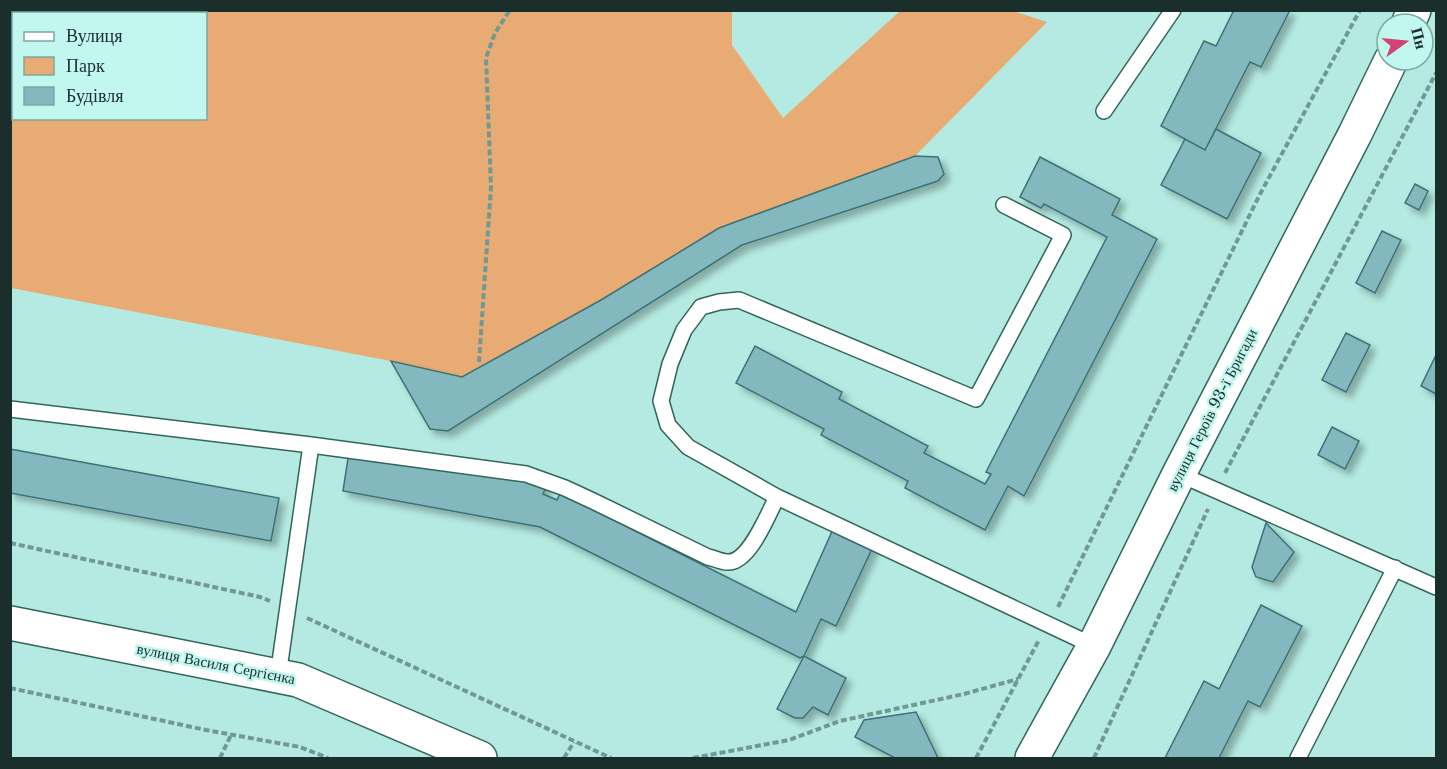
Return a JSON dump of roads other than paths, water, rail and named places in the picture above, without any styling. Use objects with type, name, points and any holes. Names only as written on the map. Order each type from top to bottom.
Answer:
[{"type":"street","name":"вулиця Героїв 93-ї Бригади","points":[[1032,759],[1094,646],[1179,474],[1385,72]]},
{"type":"street","name":"вулиця Василя Сергієнка","points":[[10,623],[298,680],[464,755]]},
{"type":"lane","points":[[1104,111],[1173,10]]},
{"type":"lane","points":[[1004,205],[1063,235],[976,399],[739,300],[701,307],[684,330],[670,364],[661,401],[668,425],[688,447],[777,497],[1094,646]]},
{"type":"lane","points":[[10,409],[311,445],[526,474],[574,492],[708,557],[728,563],[742,558],[777,497]]},
{"type":"lane","points":[[278,676],[311,445]]},
{"type":"lane","points":[[1179,474],[1437,587]]},
{"type":"lane","points":[[1298,759],[1395,568]]}]
